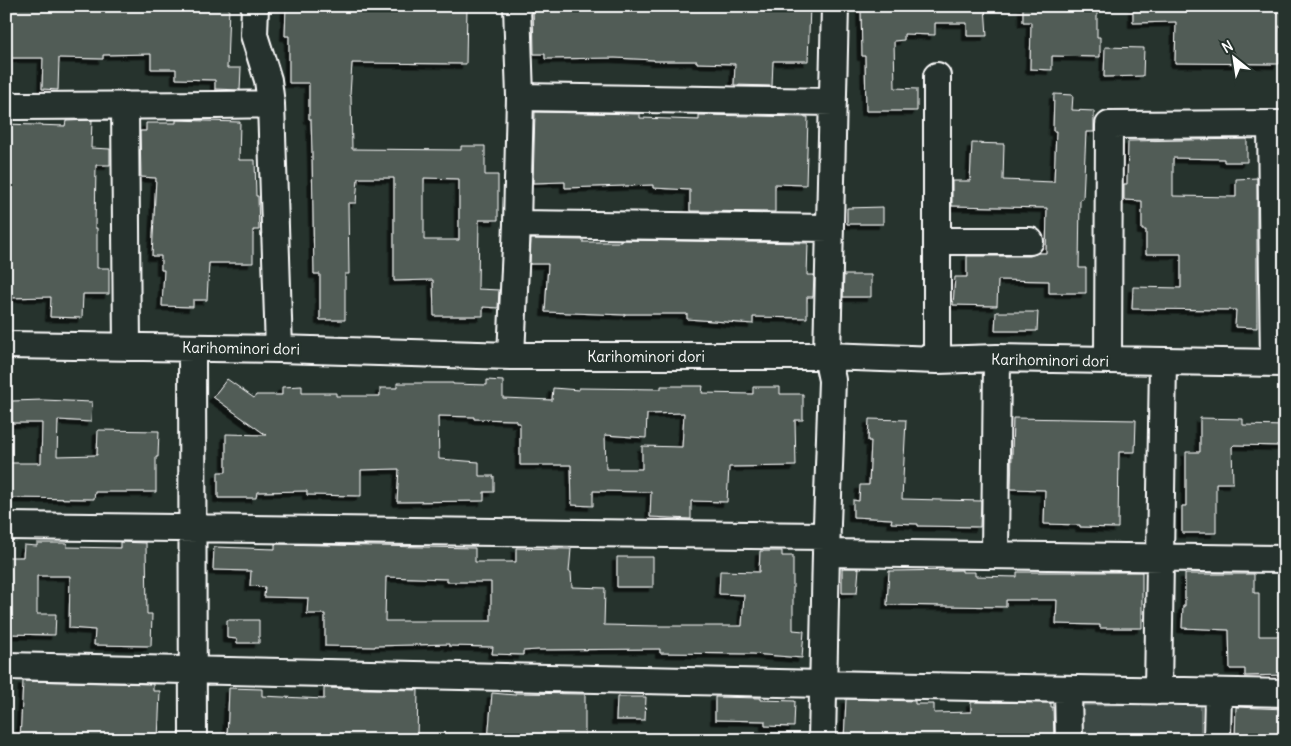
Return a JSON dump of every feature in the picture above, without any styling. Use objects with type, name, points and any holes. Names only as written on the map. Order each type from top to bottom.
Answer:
[{"type":"street","points":[[255,6],[254,35],[268,80],[270,104],[279,349]]},
{"type":"street","points":[[510,356],[517,224],[520,97],[517,6]]},
{"type":"street","points":[[822,740],[832,380],[827,356],[835,6]]},
{"type":"street","points":[[937,76],[937,360]]},
{"type":"street","points":[[520,97],[833,102]]},
{"type":"street","points":[[6,106],[270,104]]},
{"type":"street","points":[[125,105],[127,347]]},
{"type":"street","points":[[1108,360],[1109,125],[1278,124],[1279,363]]},
{"type":"street","points":[[517,224],[829,228]]},
{"type":"street","points":[[937,240],[1030,241]]},
{"type":"street","name":"Karihominori dori","points":[[6,345],[279,349],[510,356],[827,356],[937,360],[997,358],[1279,363]]},
{"type":"street","points":[[192,348],[193,740]]},
{"type":"street","points":[[995,555],[997,358]]},
{"type":"street","points":[[1158,690],[1162,361]]},
{"type":"street","points":[[6,526],[826,545],[995,555],[1285,559]]},
{"type":"street","points":[[6,666],[1285,693]]},
{"type":"street","points":[[1068,689],[1069,740]]},
{"type":"street","points":[[1217,740],[1218,692]]},
{"type":"shaded area","points":[[1201,704],[1201,740],[1082,740],[1082,705]]},
{"type":"building","points":[[8,6],[229,6],[227,68],[241,68],[240,90],[215,89],[215,80],[176,79],[176,69],[151,69],[151,54],[103,55],[103,59],[59,58],[58,90],[42,89],[43,58],[6,58]]},
{"type":"building","points":[[286,6],[467,6],[466,64],[352,63],[350,96],[352,149],[461,150],[461,146],[485,146],[485,175],[498,175],[498,220],[479,220],[478,289],[499,290],[498,308],[483,307],[483,316],[434,316],[433,280],[394,281],[394,178],[358,178],[356,203],[348,203],[349,274],[345,274],[345,320],[320,320],[320,274],[314,274],[309,83],[289,83],[289,36],[285,36]],"holes":[[[424,178],[459,179],[459,240],[424,240]]]},
{"type":"building","points":[[533,6],[810,6],[808,61],[773,61],[772,86],[734,85],[735,64],[615,58],[545,59],[545,54],[534,54]]},
{"type":"building","points":[[861,6],[985,6],[987,36],[967,36],[967,23],[935,23],[935,35],[904,34],[904,40],[894,41],[895,88],[917,89],[917,111],[866,111],[865,56],[862,56]]},
{"type":"building","points":[[1023,6],[1097,6],[1097,37],[1100,37],[1100,57],[1052,56],[1052,70],[1030,69],[1031,22],[1023,22]]},
{"type":"building","points":[[1133,6],[1285,6],[1285,27],[1279,26],[1279,64],[1175,63],[1176,22],[1133,23]]},
{"type":"building","points":[[1105,47],[1144,48],[1143,76],[1104,77]]},
{"type":"building","points":[[1054,94],[1073,95],[1072,110],[1094,111],[1094,132],[1086,132],[1083,199],[1080,199],[1079,268],[1086,268],[1086,293],[1049,293],[1049,281],[998,280],[997,306],[953,305],[955,277],[967,277],[967,256],[1030,256],[1046,253],[1047,208],[952,206],[952,181],[970,181],[972,143],[1004,144],[1003,180],[1054,182],[1056,131],[1053,131]]},
{"type":"building","points":[[535,112],[640,114],[640,118],[699,120],[699,115],[808,117],[806,185],[775,184],[775,212],[690,211],[690,190],[653,188],[653,185],[565,188],[565,182],[533,183]]},
{"type":"building","points":[[92,120],[91,148],[110,149],[110,165],[96,165],[95,228],[97,228],[97,268],[109,268],[109,294],[83,294],[82,318],[50,317],[51,297],[6,298],[6,124],[65,126],[66,121]]},
{"type":"building","points":[[176,120],[240,122],[239,160],[255,160],[259,230],[253,230],[253,263],[209,263],[207,300],[193,300],[193,307],[162,306],[164,270],[161,270],[161,256],[152,256],[156,178],[141,177],[140,131],[146,131],[146,123],[176,123]]},
{"type":"building","points":[[1247,139],[1247,162],[1224,162],[1224,159],[1173,158],[1173,196],[1236,197],[1236,179],[1257,178],[1257,328],[1235,327],[1236,310],[1132,309],[1133,287],[1181,288],[1181,254],[1146,254],[1146,230],[1142,230],[1142,201],[1124,200],[1124,184],[1127,184],[1128,141]]},
{"type":"building","points":[[883,207],[883,224],[847,224],[847,208]]},
{"type":"building","points":[[531,239],[583,240],[583,242],[620,242],[620,240],[808,243],[807,275],[814,275],[813,297],[807,297],[807,318],[753,317],[753,324],[687,319],[687,314],[625,315],[545,312],[548,264],[530,264]]},
{"type":"building","points":[[844,275],[871,275],[871,297],[843,297]]},
{"type":"building","points":[[996,312],[1038,312],[1037,331],[995,331]]},
{"type":"building","points":[[227,379],[254,398],[256,395],[282,395],[282,387],[302,386],[302,393],[336,393],[336,396],[380,396],[380,388],[397,388],[397,383],[487,385],[487,380],[503,381],[503,398],[552,400],[553,388],[579,390],[579,388],[661,389],[661,386],[703,386],[702,393],[753,394],[753,387],[780,387],[780,394],[803,394],[803,420],[795,420],[796,466],[729,467],[727,502],[691,501],[691,519],[650,517],[651,492],[593,491],[593,506],[572,505],[571,465],[520,465],[520,423],[516,423],[516,420],[474,419],[474,417],[438,416],[439,459],[479,462],[479,476],[494,476],[494,492],[484,492],[484,501],[397,502],[399,469],[361,470],[361,496],[307,495],[307,491],[257,492],[256,498],[218,498],[218,472],[226,472],[226,434],[266,435],[213,397]],"holes":[[[684,413],[682,447],[642,446],[642,469],[606,469],[605,435],[646,438],[647,414]]]},
{"type":"building","points":[[12,401],[92,402],[91,422],[58,420],[57,456],[97,455],[98,430],[159,431],[158,457],[156,457],[156,492],[95,492],[94,499],[6,498],[6,463],[41,463],[42,423],[12,423]]},
{"type":"building","points":[[1013,418],[1136,420],[1135,452],[1119,452],[1118,528],[1044,524],[1045,490],[1011,489]]},
{"type":"building","points":[[1200,418],[1243,419],[1243,425],[1285,426],[1285,446],[1234,445],[1232,447],[1233,483],[1216,483],[1216,533],[1182,533],[1182,506],[1186,506],[1186,452],[1200,452]]},
{"type":"building","points":[[869,419],[906,420],[902,499],[981,501],[980,527],[918,526],[918,524],[891,523],[892,519],[853,517],[853,500],[859,501],[860,485],[869,485],[871,441],[868,441]]},
{"type":"building","points":[[120,542],[146,543],[147,614],[152,614],[151,646],[94,645],[95,630],[69,628],[70,576],[37,576],[37,614],[56,614],[55,635],[6,634],[6,557],[23,557],[24,545],[37,546],[37,543],[67,543],[67,547],[120,548]]},
{"type":"building","points":[[275,544],[475,548],[475,562],[516,562],[516,548],[571,549],[569,572],[571,572],[572,587],[605,588],[604,625],[659,626],[742,626],[744,595],[719,594],[720,571],[759,572],[760,551],[782,551],[782,556],[793,556],[793,630],[804,631],[802,658],[753,654],[660,653],[660,649],[538,650],[523,651],[523,655],[492,654],[493,647],[449,646],[449,644],[375,647],[325,646],[325,614],[307,614],[308,598],[264,597],[265,587],[250,586],[251,571],[213,570],[214,547],[275,549]],"holes":[[[386,577],[447,579],[447,582],[491,582],[491,621],[385,621]]]},
{"type":"building","points":[[617,557],[653,557],[653,587],[617,587]]},
{"type":"building","points":[[842,568],[859,568],[857,593],[842,593]]},
{"type":"building","points":[[962,570],[962,572],[975,572],[975,576],[1017,577],[1017,572],[1142,572],[1142,628],[1100,628],[1100,625],[1056,624],[1057,600],[1006,600],[1006,607],[887,605],[889,571]]},
{"type":"building","points":[[1185,574],[1254,574],[1254,593],[1259,593],[1259,636],[1285,636],[1285,675],[1245,676],[1245,669],[1230,669],[1229,630],[1182,628],[1183,606],[1185,606]]},
{"type":"building","points":[[227,620],[259,620],[259,643],[237,643],[237,639],[227,638]]},
{"type":"building","points":[[23,681],[153,684],[153,691],[160,691],[158,740],[20,740]]},
{"type":"building","points":[[229,688],[262,689],[262,696],[324,699],[324,688],[418,690],[417,740],[227,740]]},
{"type":"building","points":[[492,693],[515,695],[515,693],[585,694],[585,740],[488,740]]},
{"type":"building","points":[[617,697],[646,697],[645,720],[616,720]]},
{"type":"building","points":[[715,697],[795,701],[794,727],[765,726],[765,721],[715,720]]},
{"type":"building","points":[[846,699],[915,701],[915,704],[934,704],[934,713],[971,712],[971,702],[1051,703],[1051,707],[1053,707],[1054,740],[902,740],[902,737],[861,736],[861,740],[844,740]]},
{"type":"building","points":[[1236,707],[1285,709],[1285,740],[1235,740]]}]
